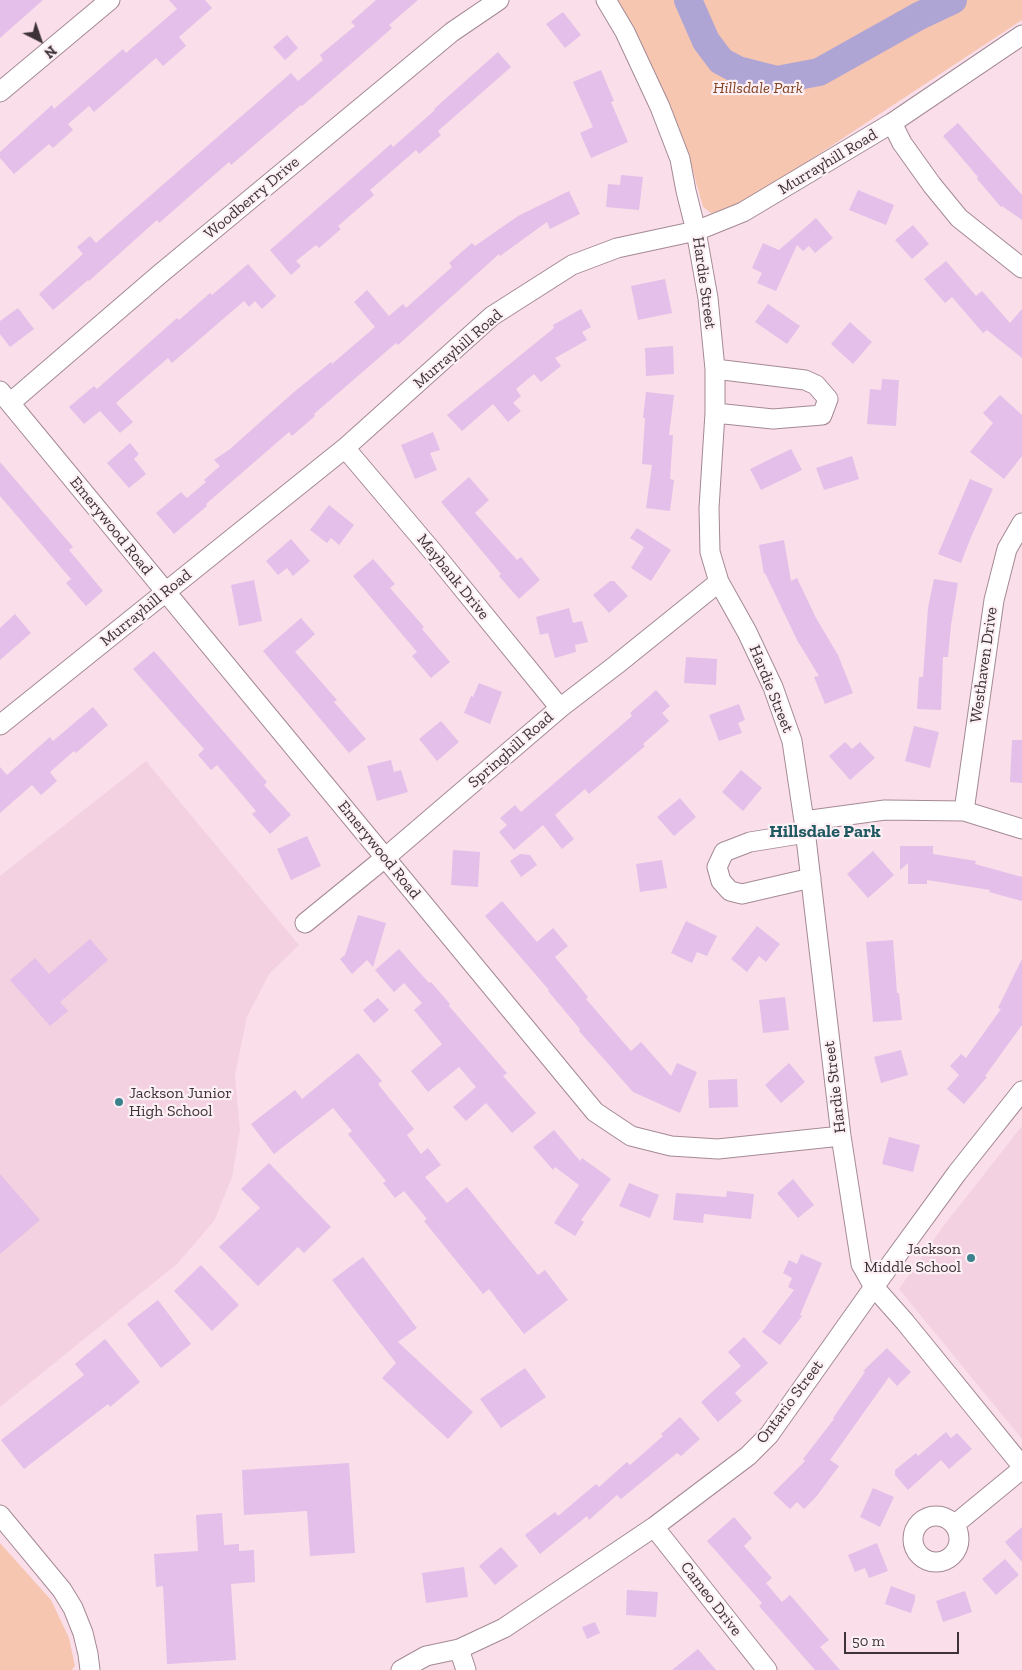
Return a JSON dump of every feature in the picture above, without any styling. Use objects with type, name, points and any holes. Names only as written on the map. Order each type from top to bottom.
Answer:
[{"type":"street","points":[[0,92],[110,0]]},
{"type":"street","name":"Woodberry Drive","points":[[5,397],[160,274],[452,32],[499,0]]},
{"type":"street","name":"Hardie Street","points":[[606,0],[625,32],[660,107],[680,159],[696,231],[708,298],[715,369],[715,413],[709,508],[710,552],[719,582],[747,632],[773,687],[792,741],[805,827],[841,1136],[861,1264],[874,1287],[905,1322],[1022,1468]]},
{"type":"street","name":"Murrayhill Road","points":[[0,724],[345,448],[492,316],[572,266],[618,248],[696,231],[743,212],[892,123],[1022,35]]},
{"type":"street","points":[[892,123],[902,143],[932,185],[959,218],[1022,268]]},
{"type":"street","points":[[715,369],[805,380],[816,385],[828,399],[822,415],[773,418],[715,413]]},
{"type":"street","name":"Emerywood Road","points":[[5,397],[595,1112],[631,1136],[671,1146],[718,1149],[841,1136]]},
{"type":"street","name":"Maybank Drive","points":[[345,448],[433,552],[560,708]]},
{"type":"street","name":"Westhaven Drive","points":[[964,811],[994,600],[1007,550],[1022,524]]},
{"type":"street","name":"Springhill Road","points":[[305,923],[386,857],[560,708],[616,666],[719,582]]},
{"type":"street","points":[[811,878],[742,894],[730,891],[720,880],[717,867],[724,852],[750,842],[805,827],[885,810],[964,811],[1022,829]]},
{"type":"street","name":"Ontario Street","points":[[401,1670],[426,1656],[459,1649],[504,1628],[654,1527],[748,1456],[769,1434],[957,1173],[1022,1091]]},
{"type":"street","points":[[954,1525],[1022,1468]]},
{"type":"street","points":[[0,1515],[62,1590],[73,1608],[84,1633],[90,1670]]},
{"type":"street","name":"Cameo Drive","points":[[654,1527],[767,1670]]},
{"type":"street","points":[[459,1649],[466,1670]]},
{"type":"shaded area","name":"Jackson Junior High School","points":[[146,761],[299,945],[269,974],[247,1017],[235,1075],[240,1130],[232,1177],[214,1221],[177,1264],[0,1407],[0,876]]},
{"type":"shaded area","name":"Jackson Middle School","points":[[1022,1126],[1022,1439],[899,1289],[942,1228]]},
{"type":"green space","name":"Hillsdale Park","points":[[613,0],[1022,0],[1022,20],[760,193],[729,209],[711,213],[703,207],[687,150],[655,74]]},
{"type":"green space","points":[[0,1543],[51,1600],[69,1638],[75,1666],[72,1670],[0,1670]]},
{"type":"building","points":[[0,0],[43,0],[0,38]]},
{"type":"building","points":[[169,0],[205,0],[212,8],[179,37],[186,46],[163,66],[156,58],[94,112],[89,106],[68,124],[73,130],[53,148],[49,144],[14,174],[0,158],[0,152],[52,105],[54,109],[123,49],[126,53],[177,9]]},
{"type":"building","points":[[376,0],[418,0],[389,25],[392,28],[302,106],[231,165],[229,162],[159,223],[157,220],[89,281],[53,310],[39,294],[83,254],[77,247],[90,236],[96,243],[291,73],[298,81],[323,60],[320,55],[355,26],[351,22]]},
{"type":"building","points":[[563,12],[581,35],[565,48],[546,24]]},
{"type":"building","points":[[287,35],[298,48],[285,60],[273,47]]},
{"type":"building","points":[[498,52],[511,67],[438,131],[441,135],[419,154],[416,150],[370,190],[374,195],[338,226],[341,229],[319,248],[316,245],[296,261],[301,266],[291,275],[270,250],[391,144],[393,147]]},
{"type":"building","points":[[601,70],[614,101],[611,102],[628,142],[591,158],[580,133],[593,127],[573,82]]},
{"type":"building","points":[[958,123],[1022,195],[1022,220],[1001,207],[943,136]]},
{"type":"building","points":[[621,175],[643,177],[639,210],[606,207],[608,184],[620,185]]},
{"type":"building","points":[[858,190],[894,205],[886,225],[849,210]]},
{"type":"building","points":[[569,191],[580,214],[550,229],[547,222],[500,256],[499,254],[398,345],[396,343],[314,414],[315,416],[292,436],[289,432],[174,534],[156,513],[181,492],[187,498],[206,482],[204,480],[220,466],[214,460],[230,449],[294,392],[331,362],[332,364],[375,327],[354,302],[367,290],[389,316],[403,304],[406,308],[452,267],[449,263],[472,243],[475,246],[518,216]]},
{"type":"building","points":[[816,218],[833,238],[815,253],[809,246],[803,251],[797,245],[776,291],[757,283],[762,273],[752,268],[763,243],[779,250]]},
{"type":"building","points":[[913,225],[929,244],[912,259],[895,240]]},
{"type":"building","points":[[946,261],[976,296],[982,291],[1010,323],[1022,309],[1022,358],[987,330],[983,333],[952,297],[945,303],[924,279]]},
{"type":"building","points":[[248,264],[276,296],[262,309],[255,301],[249,307],[244,301],[172,363],[168,358],[116,403],[133,422],[120,433],[100,411],[84,424],[69,407],[94,386],[97,389],[177,318],[179,320],[210,293],[212,295]]},
{"type":"building","points":[[665,279],[672,313],[638,320],[631,286]]},
{"type":"building","points":[[768,304],[800,326],[787,344],[755,322]]},
{"type":"building","points":[[18,308],[34,329],[10,347],[0,334],[0,321]]},
{"type":"building","points":[[581,309],[591,327],[582,332],[587,340],[555,358],[561,366],[541,382],[534,374],[516,389],[521,396],[513,403],[521,411],[508,422],[493,404],[462,431],[447,415],[554,328],[553,325]]},
{"type":"building","points":[[850,322],[872,342],[853,364],[831,344]]},
{"type":"building","points":[[673,346],[674,374],[646,376],[645,348]]},
{"type":"building","points":[[882,379],[899,380],[896,426],[867,424],[870,389],[881,390]]},
{"type":"building","points":[[646,392],[674,395],[669,435],[673,435],[670,479],[674,480],[670,511],[646,508],[652,465],[642,464],[645,418],[643,418]]},
{"type":"building","points":[[1000,395],[1022,415],[1022,456],[1004,479],[970,452],[993,423],[983,413]]},
{"type":"building","points":[[433,432],[440,450],[430,453],[437,470],[415,479],[401,445]]},
{"type":"building","points":[[130,443],[139,454],[134,459],[146,474],[129,488],[107,463]]},
{"type":"building","points":[[791,449],[802,470],[761,490],[750,469]]},
{"type":"building","points":[[852,456],[859,479],[824,490],[816,468]]},
{"type":"building","points":[[0,462],[73,547],[69,550],[103,591],[86,606],[66,583],[71,579],[0,496]]},
{"type":"building","points":[[469,477],[489,500],[475,513],[517,560],[521,557],[540,580],[519,599],[499,576],[501,574],[441,502]]},
{"type":"building","points":[[970,479],[993,489],[961,563],[938,554]]},
{"type":"building","points":[[329,505],[354,525],[339,545],[331,538],[327,543],[310,530]]},
{"type":"building","points":[[637,528],[671,550],[651,581],[631,568],[644,547],[630,538]]},
{"type":"building","points":[[291,539],[310,561],[293,576],[287,568],[278,575],[266,561]]},
{"type":"building","points":[[784,540],[791,581],[797,578],[816,618],[838,655],[853,693],[825,704],[814,677],[819,676],[797,640],[764,574],[759,545]]},
{"type":"building","points":[[373,559],[395,584],[390,588],[424,627],[422,629],[450,662],[431,678],[412,656],[417,652],[353,576]]},
{"type":"building","points":[[934,579],[958,583],[948,657],[943,657],[941,710],[917,709],[919,677],[923,677],[928,608]]},
{"type":"building","points":[[254,580],[262,621],[239,626],[231,585]]},
{"type":"building","points":[[610,581],[614,581],[628,596],[609,613],[593,595]]},
{"type":"building","points":[[569,608],[573,623],[582,621],[588,642],[575,645],[576,652],[555,658],[548,633],[540,635],[536,617]]},
{"type":"building","points":[[15,614],[31,633],[0,660],[0,628]]},
{"type":"building","points":[[301,618],[315,634],[295,652],[337,700],[334,702],[366,739],[349,753],[263,651]]},
{"type":"building","points":[[154,651],[267,782],[264,785],[291,815],[270,834],[252,814],[256,811],[217,765],[211,770],[198,755],[204,749],[133,669]]},
{"type":"building","points":[[686,657],[717,659],[716,685],[684,683]]},
{"type":"building","points":[[479,683],[502,692],[490,724],[464,713]]},
{"type":"building","points":[[656,690],[670,706],[662,713],[669,721],[643,744],[645,746],[589,794],[585,789],[555,815],[574,839],[562,849],[543,825],[514,850],[499,832],[507,825],[500,818],[515,805],[521,812],[632,716],[630,713]]},
{"type":"building","points":[[739,704],[745,720],[738,723],[742,733],[719,741],[709,715]]},
{"type":"building","points":[[93,707],[108,725],[76,753],[74,751],[50,772],[57,781],[41,795],[32,785],[0,813],[0,767],[7,775],[50,737],[53,741]]},
{"type":"building","points":[[441,721],[459,742],[437,761],[419,739]]},
{"type":"building","points":[[914,726],[939,732],[930,768],[905,761]]},
{"type":"building","points":[[1012,740],[1022,740],[1022,783],[1010,782]]},
{"type":"building","points":[[845,742],[852,749],[860,742],[875,758],[850,780],[829,756]]},
{"type":"building","points":[[391,760],[394,772],[401,770],[408,792],[377,801],[367,766]]},
{"type":"building","points":[[741,770],[762,788],[743,811],[722,792]]},
{"type":"building","points":[[680,798],[696,817],[674,836],[657,817]]},
{"type":"building","points":[[307,836],[321,866],[291,880],[277,849]]},
{"type":"building","points":[[900,846],[933,846],[933,854],[976,861],[975,864],[1022,877],[1022,901],[989,892],[990,890],[927,880],[927,884],[908,884],[908,863],[900,870]]},
{"type":"building","points":[[453,850],[480,852],[478,887],[451,885]]},
{"type":"building","points":[[873,851],[894,875],[868,898],[847,874]]},
{"type":"building","points":[[520,854],[530,855],[537,865],[521,877],[510,861]]},
{"type":"building","points":[[662,860],[667,888],[640,892],[636,864]]},
{"type":"building","points":[[502,901],[537,942],[553,928],[568,946],[555,957],[588,997],[586,999],[631,1051],[641,1042],[671,1076],[677,1063],[697,1072],[680,1113],[633,1092],[579,1031],[580,1029],[549,990],[485,916]]},
{"type":"building","points":[[358,915],[386,923],[373,967],[367,960],[352,974],[340,959],[345,955]]},
{"type":"building","points":[[686,921],[717,936],[707,956],[697,952],[692,963],[671,953]]},
{"type":"building","points":[[757,926],[780,944],[766,962],[759,956],[747,972],[731,959]]},
{"type":"building","points":[[90,939],[108,960],[60,1002],[68,1011],[50,1026],[10,980],[35,958],[49,974]]},
{"type":"building","points":[[893,940],[897,993],[899,993],[902,1020],[873,1022],[866,942]]},
{"type":"building","points":[[399,949],[450,1004],[449,1006],[507,1073],[503,1076],[536,1113],[512,1133],[486,1103],[466,1121],[453,1107],[476,1087],[459,1067],[428,1092],[411,1071],[442,1044],[414,1010],[422,1003],[404,983],[394,992],[375,970]]},
{"type":"building","points":[[1022,959],[1022,1025],[985,1076],[987,1077],[964,1104],[947,1089],[959,1075],[950,1066],[961,1054],[966,1058],[1001,1009],[998,1008]]},
{"type":"building","points":[[785,997],[789,1030],[763,1033],[759,1000]]},
{"type":"building","points":[[378,998],[389,1010],[374,1023],[363,1010]]},
{"type":"building","points":[[901,1050],[908,1075],[881,1083],[874,1057]]},
{"type":"building","points":[[358,1053],[382,1081],[378,1084],[414,1129],[407,1135],[421,1154],[428,1148],[441,1165],[425,1177],[447,1203],[467,1187],[538,1275],[545,1270],[568,1300],[524,1334],[489,1289],[483,1294],[424,1221],[427,1219],[404,1191],[395,1198],[383,1183],[386,1181],[348,1134],[352,1131],[333,1108],[274,1154],[251,1124],[295,1090],[302,1099]]},
{"type":"building","points":[[789,1063],[805,1082],[781,1103],[765,1085]]},
{"type":"building","points":[[737,1079],[738,1107],[709,1108],[708,1080]]},
{"type":"building","points":[[554,1130],[580,1161],[582,1158],[611,1179],[581,1220],[584,1222],[575,1236],[554,1223],[579,1185],[555,1167],[553,1170],[533,1147]]},
{"type":"building","points":[[889,1137],[920,1145],[913,1172],[882,1164]]},
{"type":"building","points":[[269,1163],[331,1227],[304,1253],[298,1247],[258,1286],[219,1247],[260,1208],[241,1189]]},
{"type":"building","points":[[0,1174],[40,1220],[0,1254]]},
{"type":"building","points":[[793,1179],[814,1205],[798,1218],[777,1193]]},
{"type":"building","points":[[629,1183],[659,1195],[650,1218],[619,1206]]},
{"type":"building","points":[[727,1191],[754,1194],[751,1219],[704,1214],[703,1223],[673,1220],[676,1193],[726,1197]]},
{"type":"building","points":[[801,1254],[822,1263],[800,1315],[802,1316],[780,1345],[762,1332],[794,1290],[788,1287],[792,1278],[783,1273],[789,1260],[797,1264]]},
{"type":"building","points":[[363,1257],[417,1328],[398,1342],[473,1412],[448,1439],[382,1378],[396,1363],[332,1280]]},
{"type":"building","points":[[201,1265],[239,1305],[212,1331],[174,1291]]},
{"type":"building","points":[[158,1300],[191,1344],[161,1368],[127,1324]]},
{"type":"building","points":[[744,1337],[768,1363],[735,1393],[742,1401],[718,1422],[701,1402],[741,1366],[728,1352]]},
{"type":"building","points":[[105,1339],[140,1382],[110,1407],[108,1404],[24,1469],[1,1440],[84,1375],[75,1364]]},
{"type":"building","points":[[887,1348],[911,1372],[897,1386],[889,1377],[830,1460],[839,1466],[816,1497],[804,1509],[797,1502],[790,1509],[773,1493],[805,1461],[803,1459],[834,1419],[865,1372],[863,1371]]},
{"type":"building","points":[[525,1368],[546,1397],[501,1428],[480,1399]]},
{"type":"building","points":[[680,1417],[700,1439],[681,1456],[677,1453],[621,1499],[617,1495],[589,1520],[587,1516],[540,1554],[525,1535],[555,1512],[558,1516],[596,1484],[599,1487],[627,1462],[630,1465],[663,1436],[661,1434]]},
{"type":"building","points":[[946,1432],[951,1438],[957,1433],[972,1449],[949,1469],[941,1460],[908,1490],[895,1475],[895,1470],[916,1453],[918,1456]]},
{"type":"building","points":[[349,1463],[355,1553],[310,1556],[307,1511],[244,1515],[242,1470]]},
{"type":"building","points":[[873,1488],[894,1497],[880,1527],[860,1517]]},
{"type":"building","points":[[222,1513],[224,1545],[239,1544],[239,1551],[254,1550],[255,1582],[231,1584],[236,1660],[167,1664],[163,1586],[156,1587],[154,1554],[198,1551],[196,1515]]},
{"type":"building","points":[[734,1517],[752,1538],[744,1546],[772,1578],[766,1583],[782,1602],[790,1595],[829,1640],[820,1647],[840,1670],[815,1670],[759,1606],[762,1603],[707,1541]]},
{"type":"building","points":[[1022,1527],[1022,1562],[1005,1542]]},
{"type":"building","points":[[877,1543],[888,1571],[869,1578],[865,1568],[855,1572],[848,1555]]},
{"type":"building","points":[[501,1547],[518,1566],[495,1585],[479,1566]]},
{"type":"building","points":[[1005,1559],[1019,1575],[996,1595],[982,1579]]},
{"type":"building","points":[[464,1567],[468,1597],[426,1603],[422,1573]]},
{"type":"building","points":[[891,1586],[915,1595],[911,1613],[885,1604]]},
{"type":"building","points":[[627,1590],[658,1592],[656,1617],[626,1615]]},
{"type":"building","points":[[965,1591],[972,1612],[943,1622],[936,1601]]},
{"type":"building","points":[[595,1622],[600,1633],[587,1639],[582,1627]]},
{"type":"building","points":[[698,1649],[716,1670],[672,1670]]},
{"type":"waterway","points":[[688,0],[706,41],[721,61],[738,70],[777,80],[819,72],[919,16],[953,0]]},
{"type":"place","name":"Jackson Junior High School","points":[[119,1102]]},
{"type":"place","name":"Jackson Middle School","points":[[971,1258]]},
{"type":"district","name":"Hillsdale Park","points":[[825,832]]}]
